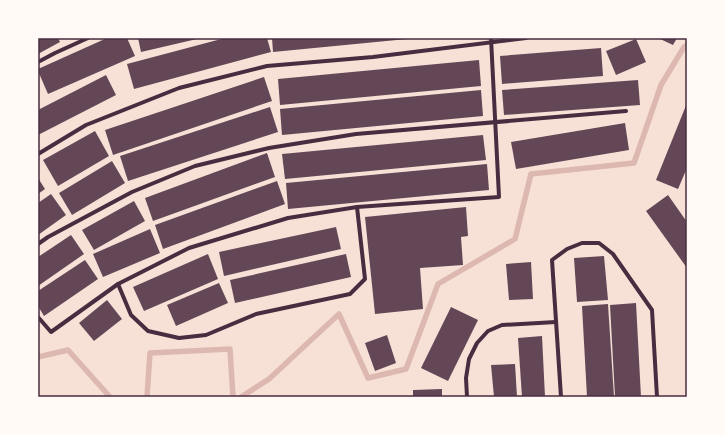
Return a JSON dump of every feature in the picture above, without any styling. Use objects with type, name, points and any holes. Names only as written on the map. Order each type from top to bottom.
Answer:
[{"type":"street","points":[[38,62],[88,38]]},
{"type":"street","points":[[38,154],[86,125],[178,88],[267,66],[373,57],[491,40],[526,38]]},
{"type":"street","points":[[38,318],[51,332],[118,284],[189,248],[288,218],[357,207],[499,197],[491,40]]},
{"type":"street","points":[[38,244],[48,237],[132,192],[195,166],[269,148],[356,134],[626,111]]},
{"type":"street","points":[[118,284],[131,315],[148,331],[179,338],[206,335],[256,314],[350,294],[365,279],[357,207]]},
{"type":"street","points":[[561,397],[552,260],[567,249],[582,243],[599,243],[613,254],[652,310],[657,397]]},
{"type":"street","points":[[467,397],[466,378],[469,359],[477,343],[488,331],[502,325],[556,322]]},
{"type":"building","points":[[38,38],[58,38],[60,42],[38,54]]},
{"type":"building","points":[[107,38],[127,38],[135,56],[48,94],[38,69]]},
{"type":"building","points":[[138,38],[197,38],[197,39],[141,52]]},
{"type":"building","points":[[225,38],[267,38],[271,52],[134,89],[127,64]]},
{"type":"building","points":[[272,38],[407,38],[407,39],[273,52]]},
{"type":"building","points":[[658,38],[677,38],[673,45]]},
{"type":"building","points":[[636,39],[646,62],[616,75],[606,51]]},
{"type":"building","points":[[601,48],[603,76],[502,84],[500,56]]},
{"type":"building","points":[[479,60],[481,86],[280,105],[278,79]]},
{"type":"building","points":[[106,75],[116,95],[38,135],[38,110]]},
{"type":"building","points":[[264,77],[272,101],[113,155],[105,130]]},
{"type":"building","points":[[638,80],[640,105],[504,115],[502,90]]},
{"type":"building","points":[[481,90],[483,116],[282,135],[280,109]]},
{"type":"building","points":[[687,103],[687,168],[678,189],[656,180]]},
{"type":"building","points":[[270,107],[278,132],[128,181],[120,156]]},
{"type":"building","points":[[625,123],[629,150],[516,169],[511,142]]},
{"type":"building","points":[[95,131],[109,156],[58,186],[43,160]]},
{"type":"building","points":[[483,135],[486,160],[285,179],[282,154]]},
{"type":"building","points":[[267,153],[275,177],[153,221],[145,198]]},
{"type":"building","points":[[112,161],[125,183],[72,215],[59,193]]},
{"type":"building","points":[[487,164],[489,190],[288,209],[286,183]]},
{"type":"building","points":[[38,178],[45,189],[38,194]]},
{"type":"building","points":[[277,181],[285,204],[163,249],[155,225]]},
{"type":"building","points":[[51,194],[66,215],[38,235],[38,203]]},
{"type":"building","points":[[668,195],[687,222],[687,268],[646,211]]},
{"type":"building","points":[[134,201],[145,221],[94,250],[82,230]]},
{"type":"building","points":[[466,207],[468,236],[461,237],[463,265],[420,268],[423,309],[375,314],[365,217]]},
{"type":"building","points":[[336,227],[341,249],[224,276],[219,252]]},
{"type":"building","points":[[150,229],[160,253],[103,277],[93,254]]},
{"type":"building","points":[[71,235],[84,254],[38,286],[38,257]]},
{"type":"building","points":[[208,254],[218,279],[144,311],[133,287]]},
{"type":"building","points":[[346,254],[351,277],[235,303],[230,280]]},
{"type":"building","points":[[604,256],[608,300],[577,302],[574,258]]},
{"type":"building","points":[[85,260],[98,279],[44,316],[38,306],[38,291]]},
{"type":"building","points":[[531,262],[533,299],[509,300],[506,264]]},
{"type":"building","points":[[219,283],[228,303],[176,326],[167,305]]},
{"type":"building","points":[[107,300],[122,319],[94,341],[79,323]]},
{"type":"building","points":[[636,303],[641,397],[615,397],[610,305]]},
{"type":"building","points":[[608,304],[614,397],[587,397],[582,306]]},
{"type":"building","points":[[451,307],[478,320],[448,381],[421,368]]},
{"type":"building","points":[[387,335],[396,363],[375,371],[365,343]]},
{"type":"building","points":[[542,336],[545,397],[522,397],[518,338]]},
{"type":"building","points":[[515,364],[517,397],[494,397],[491,365]]},
{"type":"building","points":[[442,389],[442,397],[413,397],[413,390]]},
{"type":"waterway","points":[[241,397],[269,379],[339,314],[368,378],[406,369],[438,284],[515,239],[531,174],[634,163],[661,85],[684,47],[687,45]]},
{"type":"waterway","points":[[147,397],[150,353],[230,349],[233,397]]},
{"type":"waterway","points":[[38,357],[68,350],[110,397]]}]
